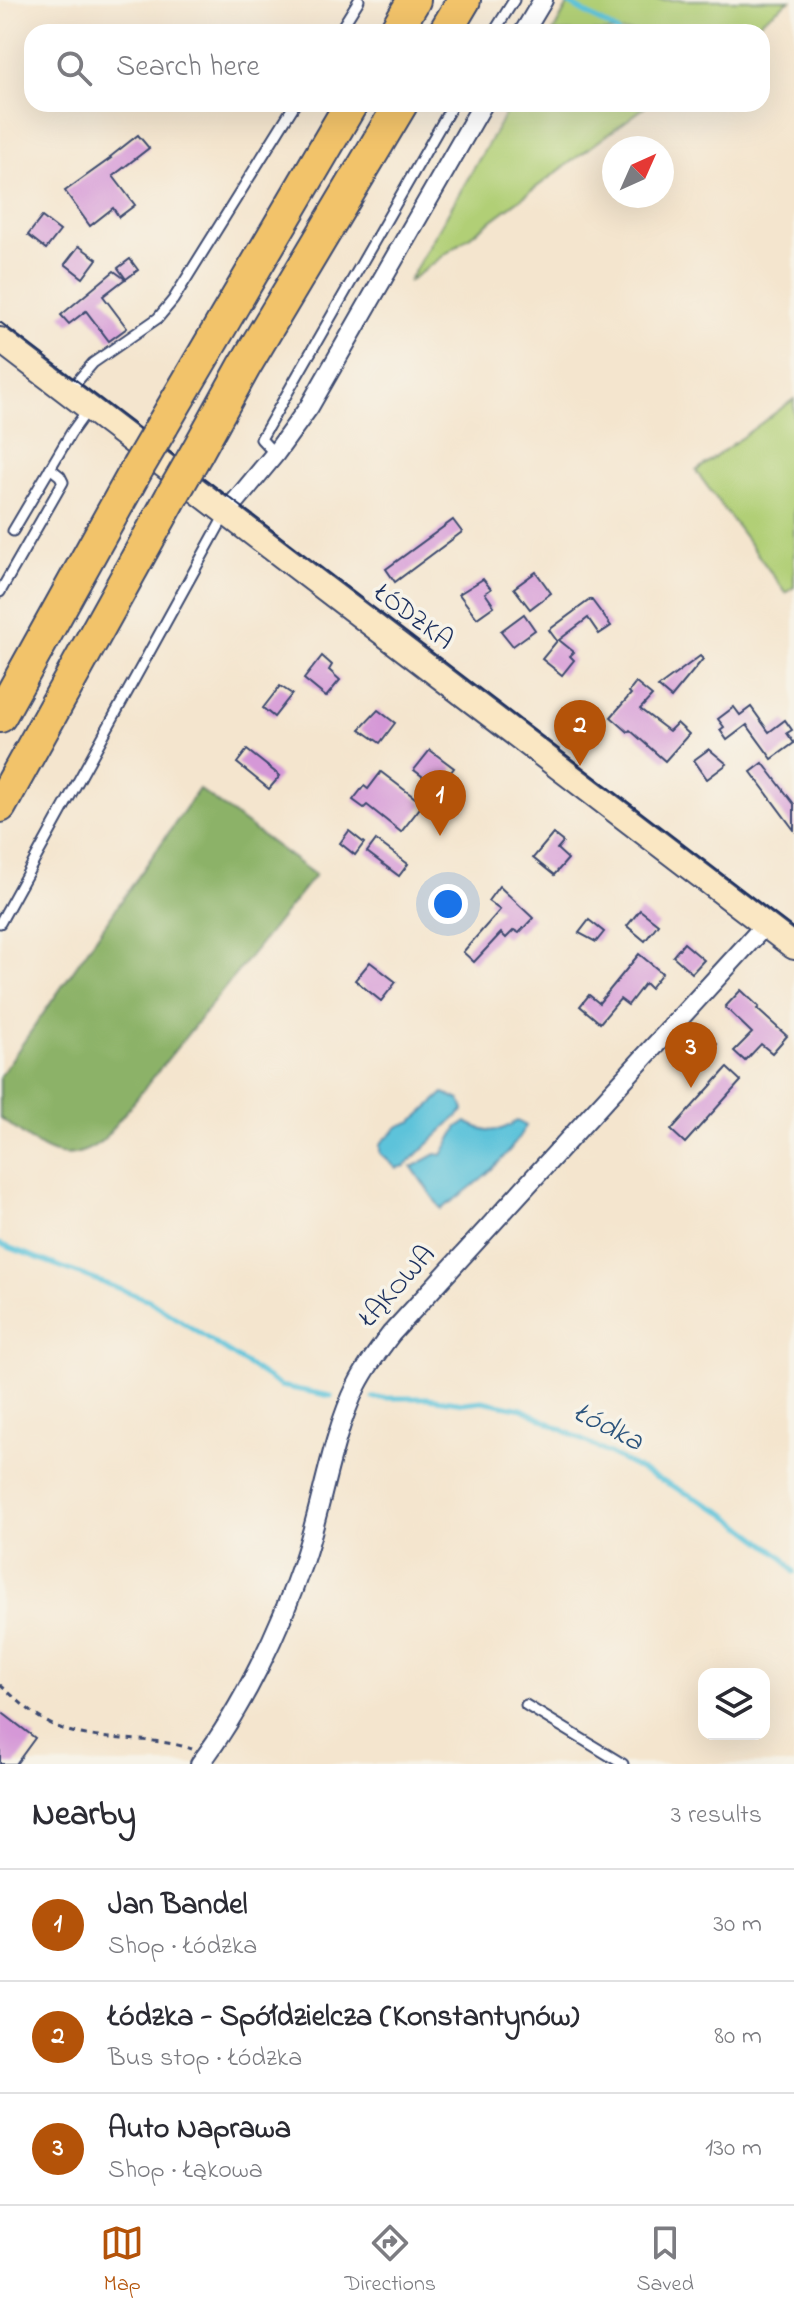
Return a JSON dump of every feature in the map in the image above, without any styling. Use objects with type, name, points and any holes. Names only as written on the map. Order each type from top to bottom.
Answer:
[{"type":"highway","points":[[400,24],[414,0]]},
{"type":"highway","points":[[450,24],[464,0]]},
{"type":"highway","points":[[0,716],[138,467],[346,112]]},
{"type":"highway","points":[[0,806],[244,367],[396,112]]},
{"type":"main road","name":"ŁÓDZKA","points":[[0,340],[793,945]]},
{"type":"street","points":[[529,24],[540,6]]},
{"type":"street","points":[[226,513],[309,407],[478,112]]},
{"type":"street","name":"ŁĄKOWA","points":[[208,1762],[283,1613],[320,1507],[341,1425],[370,1362],[391,1334],[765,925]]},
{"type":"lane","points":[[344,24],[359,0]]},
{"type":"lane","points":[[499,24],[515,0],[540,6]]},
{"type":"lane","points":[[68,392],[93,363],[158,318],[173,300],[290,112]]},
{"type":"lane","points":[[275,454],[261,439],[448,112]]},
{"type":"lane","points":[[13,531],[89,408]]},
{"type":"lane","points":[[0,592],[63,482],[50,468]]},
{"type":"lane","points":[[0,923],[226,513]]},
{"type":"lane","points":[[526,1705],[623,1764]]},
{"type":"path","points":[[0,1685],[54,1726],[76,1733],[189,1747],[208,1762]]},
{"type":"green space","points":[[574,0],[790,0],[757,24],[557,24],[569,3]]},
{"type":"green space","points":[[506,112],[638,112],[408,282]]},
{"type":"green space","points":[[794,399],[794,587],[786,593],[696,471]]},
{"type":"green space","points":[[199,789],[315,875],[103,1140],[88,1150],[74,1154],[50,1151],[0,1118],[0,1076]]},
{"type":"water","points":[[444,1093],[460,1100],[464,1110],[405,1166],[396,1168],[380,1153],[380,1144],[399,1126],[413,1121]]},
{"type":"water","points":[[517,1121],[526,1126],[509,1151],[477,1182],[441,1209],[412,1167],[436,1154],[442,1155],[458,1127],[466,1122],[492,1130]]},
{"type":"building","points":[[138,135],[149,148],[113,176],[135,205],[119,217],[113,208],[90,226],[65,191]]},
{"type":"building","points":[[42,217],[60,231],[46,249],[28,235]]},
{"type":"building","points":[[79,246],[97,259],[83,278],[65,264]]},
{"type":"building","points":[[130,259],[138,270],[126,279],[118,268]]},
{"type":"building","points":[[114,271],[125,279],[103,296],[127,328],[109,341],[86,311],[69,324],[61,315]]},
{"type":"building","points":[[453,520],[462,532],[395,582],[386,569]]},
{"type":"building","points":[[536,572],[551,593],[530,609],[514,588]]},
{"type":"building","points":[[483,579],[491,589],[485,593],[494,606],[477,618],[459,594]]},
{"type":"building","points":[[591,599],[611,626],[599,634],[588,618],[559,640],[574,652],[570,656],[574,660],[562,675],[542,659],[557,641],[549,630]]},
{"type":"building","points":[[524,614],[535,630],[513,646],[501,631]]},
{"type":"building","points":[[322,656],[332,665],[329,670],[340,680],[326,697],[304,679]]},
{"type":"building","points":[[700,656],[703,659],[671,698],[658,687]]},
{"type":"building","points":[[636,683],[652,696],[640,709],[669,731],[677,723],[689,734],[665,761],[611,717],[631,694],[629,692]]},
{"type":"building","points":[[280,686],[292,694],[274,717],[263,708]]},
{"type":"building","points":[[734,707],[740,715],[751,707],[769,732],[785,720],[792,730],[787,733],[794,743],[772,759],[747,725],[727,740],[720,730],[724,727],[718,719]]},
{"type":"building","points":[[378,710],[395,723],[380,743],[360,729]]},
{"type":"building","points":[[709,749],[727,764],[707,779],[694,760]]},
{"type":"building","points":[[247,750],[280,776],[269,789],[237,763]]},
{"type":"building","points":[[430,750],[454,768],[438,788],[414,770]]},
{"type":"building","points":[[763,763],[794,804],[794,830],[751,772]]},
{"type":"building","points":[[381,772],[423,804],[401,832],[367,805],[364,808],[353,800],[364,786],[368,789]]},
{"type":"building","points":[[349,831],[364,843],[355,855],[340,843]]},
{"type":"building","points":[[553,834],[563,842],[557,849],[568,859],[554,875],[533,858]]},
{"type":"building","points":[[376,840],[408,864],[399,876],[367,852]]},
{"type":"building","points":[[499,886],[533,918],[519,933],[514,930],[506,938],[501,933],[474,962],[463,952],[500,910],[488,901]]},
{"type":"building","points":[[640,910],[658,924],[645,941],[627,926]]},
{"type":"building","points":[[589,920],[604,932],[596,942],[579,933]]},
{"type":"building","points":[[684,943],[704,960],[692,973],[673,956]]},
{"type":"building","points":[[639,954],[662,973],[650,988],[645,983],[628,1005],[620,999],[600,1023],[580,1006],[589,995],[599,1003]]},
{"type":"building","points":[[370,962],[396,982],[381,1001],[355,980]]},
{"type":"building","points":[[741,990],[787,1036],[772,1053],[761,1044],[745,1061],[734,1051],[752,1033],[725,1007]]},
{"type":"building","points":[[698,1026],[717,1044],[709,1054],[690,1036]]},
{"type":"building","points":[[727,1068],[741,1081],[685,1143],[671,1130]]},
{"type":"building","points":[[0,1711],[35,1738],[16,1764],[0,1764]]},
{"type":"waterway","points":[[563,0],[604,24]]},
{"type":"waterway","name":"Łódka","points":[[0,1244],[149,1300],[280,1386],[331,1396]]},
{"type":"waterway","name":"Łódka","points":[[373,1398],[428,1398],[464,1403],[482,1401],[522,1409],[723,1512],[783,1557],[794,1572]]},
{"type":"tram line","points":[[0,322],[794,929]]},
{"type":"place","name":"Łódzka - Spółdzielcza (Konstantynów)","points":[[580,766]]},
{"type":"place","name":"Jan Bandel","points":[[440,836]]},
{"type":"place","name":"Auto Naprawa","points":[[691,1088]]}]
